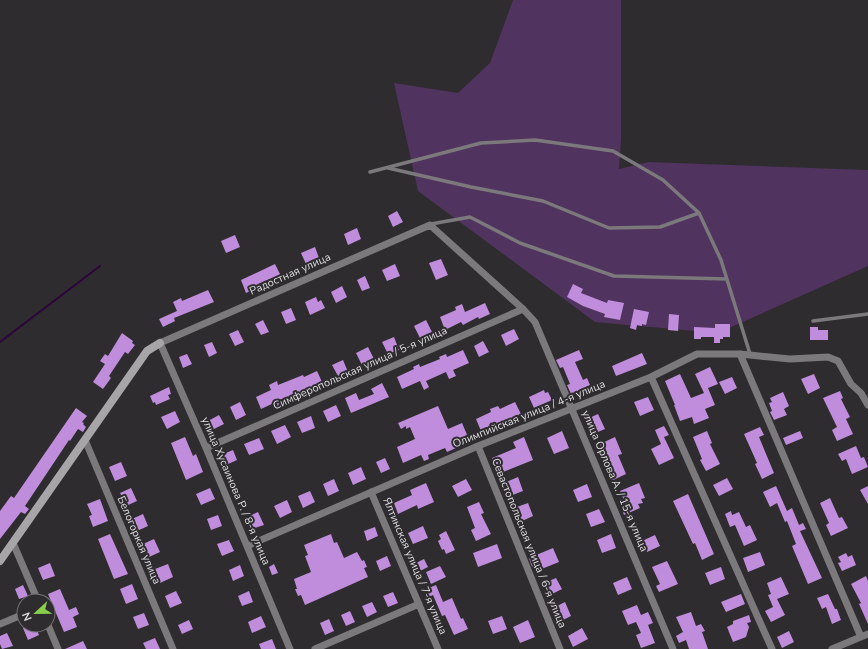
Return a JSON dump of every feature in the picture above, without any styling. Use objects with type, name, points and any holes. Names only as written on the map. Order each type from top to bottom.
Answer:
[{"type":"street","name":"улица Орлова А. / 15-я улица","points":[[430,224],[523,309],[535,322],[673,649]]},
{"type":"street","name":"Радостная улица","points":[[160,343],[430,224]]},
{"type":"street","name":"Симферопольская улица / 5-я улица","points":[[206,448],[523,309]]},
{"type":"street","points":[[0,561],[147,350],[160,343]]},
{"type":"street","name":"улица Хусаинова Р. / 8-я улица","points":[[160,343],[206,448],[290,649]]},
{"type":"street","name":"Олимпийская улица / 4-я улица","points":[[247,546],[478,446],[651,377],[697,354],[740,354],[790,359],[828,357],[838,362],[851,384],[861,393],[868,404]]},
{"type":"street","points":[[740,354],[864,635],[832,649]]},
{"type":"street","points":[[651,377],[772,649]]},
{"type":"street","name":"Белогоркая улица","points":[[85,440],[173,649]]},
{"type":"street","name":"Севастопольская улица / 6-я улица","points":[[478,446],[560,649]]},
{"type":"street","name":"Ялтинская улица / 7-я улица","points":[[371,492],[438,649]]},
{"type":"street","points":[[12,543],[34,593]]},
{"type":"street","points":[[315,649],[419,604]]},
{"type":"street","points":[[0,624],[16,617]]},
{"type":"street","points":[[51,633],[58,649]]},
{"type":"lane","points":[[370,172],[481,142],[535,140],[613,152],[663,180],[699,213],[721,260],[750,355]]},
{"type":"lane","points":[[387,168],[471,187],[543,201],[609,228],[660,227],[699,213]]},
{"type":"lane","points":[[430,224],[470,217],[520,243],[614,276],[727,279]]},
{"type":"lane","points":[[813,321],[868,314]]},
{"type":"shaded area","points":[[513,0],[621,0],[621,139],[619,169],[648,162],[868,170],[868,266],[718,333],[595,322],[418,191],[394,83],[458,93],[490,63]]},
{"type":"building","points":[[397,211],[403,222],[393,227],[388,216]]},
{"type":"building","points":[[357,228],[361,239],[348,245],[344,234]]},
{"type":"building","points":[[235,235],[240,247],[226,253],[221,241]]},
{"type":"building","points":[[315,247],[319,258],[306,264],[301,253]]},
{"type":"building","points":[[441,259],[448,275],[436,280],[429,263]]},
{"type":"building","points":[[275,264],[280,274],[279,277],[274,277],[258,284],[259,287],[246,293],[241,280]]},
{"type":"building","points":[[395,264],[400,276],[387,281],[382,270]]},
{"type":"building","points":[[365,276],[370,288],[362,291],[357,280]]},
{"type":"building","points":[[573,284],[583,289],[581,293],[607,303],[608,300],[624,303],[620,320],[604,317],[605,314],[583,306],[567,297]]},
{"type":"building","points":[[342,286],[347,297],[336,303],[331,292]]},
{"type":"building","points":[[208,290],[214,302],[174,318],[175,321],[163,327],[159,319],[177,311],[173,302],[181,298],[182,301]]},
{"type":"building","points":[[316,297],[318,302],[321,300],[325,308],[310,315],[305,302]]},
{"type":"building","points":[[485,303],[490,314],[479,319],[478,317],[463,325],[461,322],[445,330],[440,317],[456,310],[455,307],[462,304],[465,312]]},
{"type":"building","points":[[291,308],[296,320],[286,324],[281,312]]},
{"type":"building","points":[[634,309],[649,312],[646,325],[637,325],[636,330],[630,328]]},
{"type":"building","points":[[669,314],[679,315],[678,331],[668,330]]},
{"type":"building","points":[[263,320],[269,332],[261,335],[255,324]]},
{"type":"building","points":[[426,320],[432,332],[420,338],[414,326]]},
{"type":"building","points":[[715,324],[730,324],[730,337],[723,337],[723,339],[720,339],[720,343],[714,343],[714,337],[701,337],[701,339],[694,339],[694,327],[715,328]]},
{"type":"building","points":[[810,327],[818,327],[818,330],[828,330],[828,340],[810,340]]},
{"type":"building","points":[[514,329],[519,339],[506,346],[501,335]]},
{"type":"building","points":[[238,330],[244,342],[235,346],[229,334]]},
{"type":"building","points":[[122,333],[133,341],[132,343],[135,345],[128,354],[125,352],[109,376],[111,378],[103,389],[93,382],[105,364],[100,361],[105,354],[108,356]]},
{"type":"building","points":[[394,337],[399,350],[388,354],[382,342]]},
{"type":"building","points":[[483,341],[489,352],[479,357],[474,346]]},
{"type":"building","points":[[212,342],[217,353],[209,357],[204,345]]},
{"type":"building","points":[[368,347],[374,359],[362,365],[356,353]]},
{"type":"building","points":[[463,350],[469,363],[453,370],[456,376],[449,379],[446,372],[426,381],[429,387],[424,390],[420,381],[402,389],[397,377],[414,369],[413,367],[419,364],[420,367],[440,359],[439,357],[446,354],[447,357]]},
{"type":"building","points":[[579,350],[583,359],[575,362],[583,380],[587,378],[590,385],[571,394],[567,385],[570,384],[563,367],[560,368],[556,360]]},
{"type":"building","points":[[642,353],[647,364],[616,376],[612,366]]},
{"type":"building","points":[[187,354],[192,364],[183,368],[179,357]]},
{"type":"building","points":[[343,360],[348,372],[338,376],[332,365]]},
{"type":"building","points":[[710,367],[718,384],[708,388],[715,405],[705,409],[709,418],[694,424],[692,417],[680,421],[665,381],[680,374],[691,398],[704,393],[695,374]]},
{"type":"building","points":[[317,371],[322,382],[310,388],[312,393],[306,396],[303,391],[284,398],[286,403],[278,407],[276,402],[261,409],[256,397],[271,390],[269,385],[277,381],[278,385],[303,375],[304,377]]},
{"type":"building","points":[[814,374],[820,388],[808,394],[801,379]]},
{"type":"building","points":[[732,377],[737,388],[725,394],[719,382]]},
{"type":"building","points":[[382,383],[389,397],[351,413],[345,398],[356,393],[359,400],[374,394],[371,389]]},
{"type":"building","points":[[169,387],[171,394],[168,395],[170,399],[156,405],[155,402],[153,403],[150,396]]},
{"type":"building","points":[[544,390],[545,393],[548,392],[552,400],[534,408],[529,397]]},
{"type":"building","points":[[840,391],[843,398],[841,399],[850,417],[846,419],[853,434],[837,441],[832,430],[837,427],[823,398]]},
{"type":"building","points":[[783,392],[789,406],[784,409],[787,415],[774,420],[770,412],[772,411],[769,403],[772,402],[770,398]]},
{"type":"building","points":[[648,397],[654,410],[640,416],[634,402]]},
{"type":"building","points":[[240,402],[246,415],[236,420],[230,407]]},
{"type":"building","points":[[515,402],[521,414],[505,421],[507,425],[498,429],[496,425],[481,431],[476,419],[491,412],[490,409],[498,406],[500,409]]},
{"type":"building","points":[[336,405],[341,416],[328,422],[323,411]]},
{"type":"building","points":[[438,406],[448,429],[462,423],[468,437],[454,443],[456,448],[447,452],[445,448],[428,455],[429,459],[424,461],[421,455],[403,463],[397,447],[415,439],[410,427],[406,429],[406,426],[401,429],[398,423]]},
{"type":"building","points":[[76,408],[87,416],[82,422],[86,427],[83,432],[78,429],[70,441],[69,440],[25,506],[29,509],[25,514],[21,512],[0,539],[0,511],[11,496],[14,498]]},
{"type":"building","points":[[175,411],[180,422],[167,429],[161,417]]},
{"type":"building","points":[[598,414],[605,429],[593,434],[587,419]]},
{"type":"building","points":[[219,415],[224,424],[212,430],[208,421]]},
{"type":"building","points":[[311,416],[315,428],[302,433],[297,422]]},
{"type":"building","points":[[285,425],[291,437],[277,444],[271,431]]},
{"type":"building","points":[[664,426],[669,435],[664,437],[674,458],[659,465],[651,449],[661,444],[655,430]]},
{"type":"building","points":[[760,427],[764,435],[759,437],[774,473],[762,479],[755,464],[757,463],[744,434]]},
{"type":"building","points":[[562,431],[569,448],[554,454],[547,438]]},
{"type":"building","points":[[707,431],[712,443],[710,444],[720,464],[706,471],[700,460],[702,459],[693,437]]},
{"type":"building","points":[[800,431],[803,438],[786,445],[783,438]]},
{"type":"building","points":[[185,437],[193,456],[196,454],[203,472],[186,480],[171,443]]},
{"type":"building","points":[[524,437],[533,460],[498,474],[492,458],[516,448],[513,442]]},
{"type":"building","points":[[615,437],[622,454],[618,455],[626,474],[611,481],[609,475],[612,474],[600,444]]},
{"type":"building","points":[[259,438],[264,449],[249,455],[244,444]]},
{"type":"building","points":[[856,446],[861,458],[864,457],[868,467],[852,474],[846,459],[842,461],[838,454]]},
{"type":"building","points":[[233,450],[237,460],[226,465],[221,455]]},
{"type":"building","points":[[385,458],[390,469],[381,473],[376,462]]},
{"type":"building","points":[[121,462],[127,476],[115,481],[109,467]]},
{"type":"building","points":[[361,467],[366,479],[353,485],[348,473]]},
{"type":"building","points":[[518,477],[523,491],[510,496],[504,483]]},
{"type":"building","points":[[727,478],[733,489],[719,496],[713,485]]},
{"type":"building","points":[[334,479],[339,491],[328,496],[323,484]]},
{"type":"building","points":[[466,479],[472,490],[458,497],[452,486]]},
{"type":"building","points":[[426,483],[434,502],[418,509],[417,505],[398,514],[394,503],[412,495],[410,490]]},
{"type":"building","points":[[639,483],[645,498],[641,499],[643,503],[638,504],[640,508],[624,515],[621,508],[626,505],[620,491]]},
{"type":"building","points":[[587,484],[592,497],[578,502],[573,490]]},
{"type":"building","points":[[776,486],[787,511],[792,508],[799,525],[803,523],[806,529],[800,531],[822,578],[808,584],[792,546],[796,544],[787,521],[785,522],[777,503],[770,507],[763,492]]},
{"type":"building","points":[[868,486],[868,504],[860,490]]},
{"type":"building","points":[[131,488],[137,501],[126,506],[120,493]]},
{"type":"building","points":[[210,488],[215,499],[201,505],[196,494]]},
{"type":"building","points":[[310,491],[315,502],[303,508],[298,496]]},
{"type":"building","points":[[688,494],[714,554],[702,560],[695,543],[693,544],[673,501]]},
{"type":"building","points":[[830,498],[839,518],[842,517],[848,528],[831,536],[826,525],[829,523],[820,503]]},
{"type":"building","points":[[100,499],[108,521],[93,527],[89,516],[92,515],[87,504]]},
{"type":"building","points":[[287,500],[292,512],[280,518],[274,506]]},
{"type":"building","points":[[479,502],[484,513],[481,514],[491,534],[476,541],[471,530],[475,528],[467,507]]},
{"type":"building","points":[[528,503],[533,516],[520,522],[514,508]]},
{"type":"building","points":[[599,509],[605,522],[591,527],[586,514]]},
{"type":"building","points":[[731,511],[732,515],[739,512],[746,527],[750,525],[757,540],[744,546],[735,525],[730,527],[725,514]]},
{"type":"building","points":[[258,512],[264,525],[252,529],[247,517]]},
{"type":"building","points":[[143,514],[148,526],[137,531],[132,519]]},
{"type":"building","points":[[218,515],[222,526],[211,530],[207,519]]},
{"type":"building","points":[[423,526],[428,538],[413,544],[408,533]]},
{"type":"building","points":[[375,527],[378,536],[367,541],[364,531]]},
{"type":"building","points":[[446,531],[455,550],[446,554],[444,549],[442,550],[438,541],[441,539],[439,535]]},
{"type":"building","points":[[110,534],[128,574],[114,579],[98,539]]},
{"type":"building","points":[[331,534],[334,543],[337,542],[344,558],[357,552],[362,561],[364,560],[367,567],[364,568],[368,577],[305,605],[301,595],[298,596],[295,589],[297,589],[294,579],[311,572],[305,556],[308,555],[304,545]]},
{"type":"building","points":[[611,534],[616,548],[602,553],[597,540]]},
{"type":"building","points":[[655,535],[660,546],[647,552],[642,541]]},
{"type":"building","points":[[154,539],[160,552],[149,557],[143,544]]},
{"type":"building","points":[[229,540],[234,551],[222,556],[217,544]]},
{"type":"building","points":[[497,544],[502,558],[478,567],[473,553]]},
{"type":"building","points":[[553,548],[559,562],[539,570],[537,565],[532,567],[529,558]]},
{"type":"building","points":[[760,552],[765,565],[748,572],[743,558]]},
{"type":"building","points":[[846,553],[848,557],[852,555],[856,565],[842,571],[838,563],[841,562],[838,557]]},
{"type":"building","points":[[387,556],[391,566],[380,571],[376,561]]},
{"type":"building","points":[[424,559],[428,567],[418,572],[414,564]]},
{"type":"building","points":[[667,561],[678,584],[659,592],[656,586],[660,584],[652,567]]},
{"type":"building","points":[[50,563],[55,576],[43,580],[38,568]]},
{"type":"building","points":[[168,564],[173,577],[160,583],[155,569]]},
{"type":"building","points":[[274,564],[278,573],[272,575],[269,567]]},
{"type":"building","points":[[240,565],[244,576],[233,581],[229,570]]},
{"type":"building","points":[[440,566],[446,577],[431,584],[426,572]]},
{"type":"building","points":[[721,567],[725,579],[710,585],[705,573]]},
{"type":"building","points":[[866,576],[868,581],[868,624],[859,604],[861,603],[851,584]]},
{"type":"building","points":[[627,577],[632,589],[618,595],[613,583]]},
{"type":"building","points":[[781,577],[789,594],[777,599],[785,615],[771,622],[765,611],[773,607],[768,595],[771,594],[767,583]]},
{"type":"building","points":[[556,578],[562,589],[550,595],[544,583]]},
{"type":"building","points":[[132,584],[138,599],[126,604],[120,589]]},
{"type":"building","points":[[23,585],[27,593],[17,593],[15,589]]},
{"type":"building","points":[[436,585],[443,602],[452,598],[461,619],[463,618],[468,629],[454,635],[445,615],[442,616],[433,595],[427,598],[424,590]]},
{"type":"building","points":[[60,589],[69,610],[76,607],[79,614],[73,617],[77,627],[64,632],[56,613],[56,593],[50,593]]},
{"type":"building","points":[[176,591],[182,603],[170,608],[165,596]]},
{"type":"building","points":[[249,591],[253,602],[242,606],[238,596]]},
{"type":"building","points":[[393,592],[398,603],[388,607],[383,596]]},
{"type":"building","points":[[741,594],[745,604],[726,612],[721,602]]},
{"type":"building","points":[[828,594],[835,609],[837,609],[841,620],[832,624],[826,607],[822,609],[817,598]]},
{"type":"building","points":[[372,602],[377,612],[367,617],[362,606]]},
{"type":"building","points":[[565,602],[571,616],[559,622],[553,608]]},
{"type":"building","points":[[637,605],[641,615],[648,612],[653,623],[648,625],[655,643],[641,648],[636,635],[641,633],[636,622],[628,625],[622,611]]},
{"type":"building","points":[[350,611],[355,622],[346,626],[341,615]]},
{"type":"building","points":[[691,612],[696,626],[701,624],[705,631],[702,632],[708,649],[689,649],[686,640],[679,643],[676,636],[683,632],[676,617]]},
{"type":"building","points":[[144,613],[149,625],[138,629],[133,617]]},
{"type":"building","points":[[749,615],[751,622],[747,623],[749,627],[746,637],[733,642],[727,627],[733,624],[733,621]]},
{"type":"building","points":[[261,616],[266,627],[252,633],[248,622]]},
{"type":"building","points":[[502,616],[507,629],[493,634],[488,621]]},
{"type":"building","points":[[329,619],[334,631],[325,635],[320,623]]},
{"type":"building","points":[[189,620],[193,629],[182,634],[178,625]]},
{"type":"building","points":[[528,620],[535,637],[520,643],[513,627]]},
{"type":"building","points":[[582,628],[588,639],[573,647],[568,636]]},
{"type":"building","points":[[789,631],[794,642],[782,648],[777,637]]},
{"type":"building","points":[[7,633],[13,646],[2,649],[0,644],[0,636]]},
{"type":"building","points":[[25,633],[38,633],[39,635],[28,640]]},
{"type":"building","points":[[155,638],[160,649],[146,649],[143,643]]},
{"type":"building","points":[[272,639],[276,649],[261,649],[259,644]]},
{"type":"building","points":[[83,641],[87,649],[65,649]]},
{"type":"waterway","points":[[0,342],[100,266]]}]
